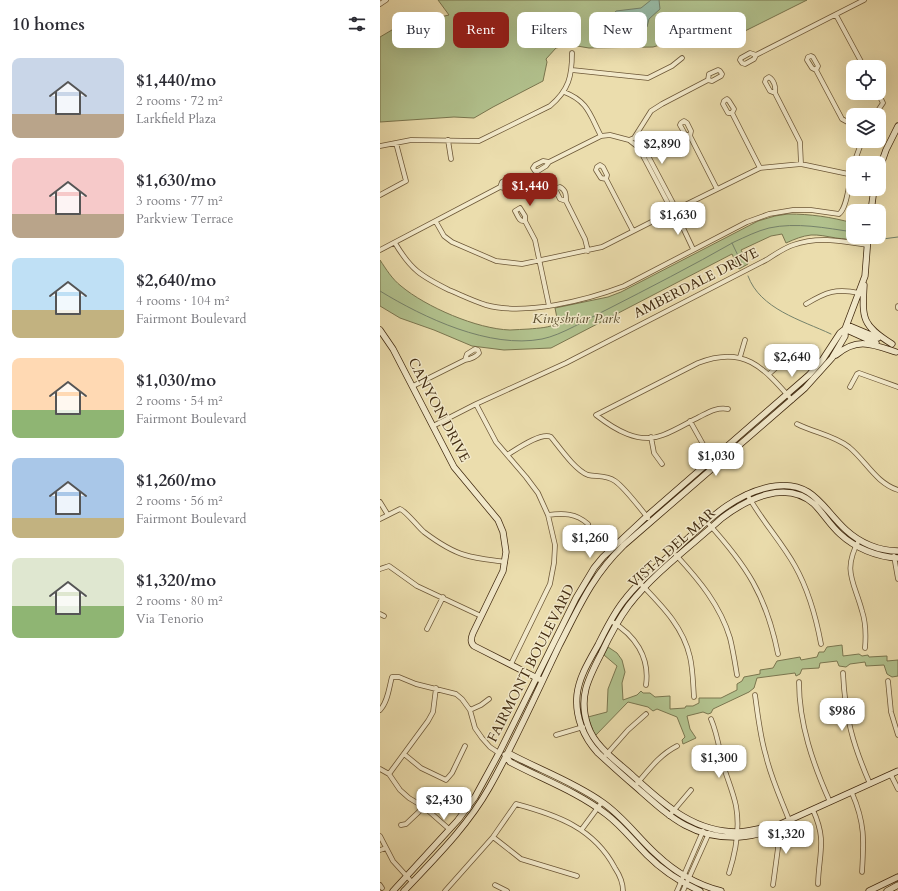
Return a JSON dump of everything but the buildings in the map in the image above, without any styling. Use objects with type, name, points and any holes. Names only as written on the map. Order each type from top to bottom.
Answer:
[{"type":"main road","points":[[884,156],[898,126]]},
{"type":"main road","name":"FAIRMONT BOULEVARD","points":[[404,891],[447,845],[481,802],[506,756],[576,598],[594,568],[614,546],[720,462],[792,400],[815,378],[832,358],[845,336],[846,327],[865,276],[868,245]]},
{"type":"main road","points":[[865,276],[863,305],[866,321],[874,333],[892,344]]},
{"type":"main road","points":[[846,327],[898,346]]},
{"type":"main road","points":[[846,327],[897,353]]},
{"type":"main road","name":"FAIRMONT BOULEVARD","points":[[649,519],[714,457],[787,395],[815,368],[846,327]]},
{"type":"main road","name":"CANYON DRIVE","points":[[380,330],[393,349],[413,386],[454,467],[498,520],[506,542],[505,562],[499,580],[473,633],[471,639],[472,644],[540,679]]},
{"type":"main road","points":[[832,358],[847,347],[858,343],[878,346],[897,353]]},
{"type":"main road","name":"VISTA DEL MAR","points":[[707,831],[673,810],[603,758],[589,742],[577,703],[580,681],[611,621],[626,598],[673,552],[727,506],[747,494],[775,486],[785,485],[804,489],[816,497],[857,543],[896,551]]},
{"type":"main road","name":"VISTA DEL MAR","points":[[896,558],[873,554],[840,534],[813,503],[802,496],[792,493],[776,493],[750,500],[733,510],[678,557],[644,588],[628,606],[590,674],[585,688],[584,726],[607,753],[669,816],[688,828],[707,831],[737,834],[774,827],[898,771]]},
{"type":"main road","name":"FAIRMONT BOULEVARD","points":[[393,891],[449,829],[475,797],[540,679]]},
{"type":"main road","points":[[499,753],[506,756],[510,762],[561,787],[598,808],[623,829],[654,862],[684,883],[700,891]]},
{"type":"main road","points":[[506,756],[510,754],[578,787],[602,802],[628,824],[658,856],[687,877],[700,884],[721,891]]},
{"type":"main road","points":[[447,845],[450,833],[449,829]]},
{"type":"main road","points":[[869,891],[898,876]]},
{"type":"main road","points":[[887,891],[898,885]]},
{"type":"street","points":[[380,4],[386,0]]},
{"type":"street","points":[[756,55],[864,0]]},
{"type":"street","points":[[836,15],[860,60]]},
{"type":"street","points":[[380,146],[411,140],[479,141],[550,106],[564,92],[572,70],[572,53]]},
{"type":"street","points":[[572,70],[648,78],[672,66],[682,58]]},
{"type":"street","points":[[816,70],[842,119],[846,121]]},
{"type":"street","points":[[629,140],[637,135],[651,112],[662,104],[708,80]]},
{"type":"street","points":[[564,92],[575,96],[582,102],[601,136]]},
{"type":"street","points":[[775,93],[800,142],[802,164]]},
{"type":"street","points":[[732,114],[760,168]]},
{"type":"street","points":[[549,162],[601,136],[610,135],[629,140],[638,147],[648,160]]},
{"type":"street","points":[[637,135],[660,183],[674,205],[679,208]]},
{"type":"street","points":[[690,136],[717,188]]},
{"type":"street","points":[[448,140],[451,158]]},
{"type":"street","points":[[380,195],[406,181],[396,143]]},
{"type":"street","points":[[679,208],[760,168],[802,164],[846,174]]},
{"type":"street","points":[[606,179],[633,231]]},
{"type":"street","points":[[660,183],[670,207],[669,213]]},
{"type":"street","points":[[380,250],[436,222],[500,187]]},
{"type":"street","points":[[395,243],[407,263],[426,278],[463,296],[487,305],[511,309],[550,306],[604,294],[630,283],[748,222],[777,212],[811,210],[839,214],[844,208],[847,196]]},
{"type":"street","points":[[566,201],[585,239],[588,251]]},
{"type":"street","points":[[670,207],[674,205]]},
{"type":"street","points":[[679,208],[677,215],[693,250]]},
{"type":"street","points":[[436,222],[444,236],[452,242],[496,261],[522,264],[602,247],[669,213]]},
{"type":"street","points":[[669,213],[673,216],[677,215]]},
{"type":"street","points":[[525,221],[535,240],[550,306]]},
{"type":"street","name":"AMBERDALE DRIVE","points":[[433,426],[476,404],[566,363],[766,260],[792,245],[810,240],[830,240],[868,245]]},
{"type":"street","points":[[806,304],[839,290],[859,293]]},
{"type":"street","points":[[740,357],[745,340]]},
{"type":"street","points":[[728,409],[715,409],[663,435],[651,437],[641,437],[627,434],[609,426],[596,415],[698,363],[710,358],[722,356],[740,357],[759,367],[769,374],[792,400]]},
{"type":"street","points":[[769,374],[789,356]]},
{"type":"street","points":[[413,386],[465,360]]},
{"type":"street","points":[[850,388],[857,374],[859,373],[898,387]]},
{"type":"street","points":[[476,404],[496,442],[538,493],[548,515],[554,545],[554,563],[550,584],[511,664]]},
{"type":"street","points":[[690,421],[704,446],[720,462]]},
{"type":"street","points":[[798,424],[829,436],[848,447],[884,484],[898,490]]},
{"type":"street","points":[[507,455],[539,438],[548,436],[584,473],[605,476],[617,482],[649,519]]},
{"type":"street","points":[[651,437],[654,453],[662,464]]},
{"type":"street","points":[[747,494],[788,555],[803,581],[816,619],[821,644]]},
{"type":"street","points":[[380,502],[388,515]]},
{"type":"street","points":[[380,519],[400,509],[404,510],[416,525],[426,534],[456,552],[505,562]]},
{"type":"street","points":[[548,515],[572,515],[588,524]]},
{"type":"street","points":[[707,522],[741,563],[757,587],[772,624],[778,654]]},
{"type":"street","points":[[857,543],[851,556],[850,568],[852,582],[864,620],[865,648]]},
{"type":"street","points":[[896,551],[898,579]]},
{"type":"street","points":[[673,552],[711,596],[720,613],[730,639],[737,675]]},
{"type":"street","points":[[380,569],[389,566],[417,586],[481,616]]},
{"type":"street","points":[[640,583],[670,614],[682,635],[690,656],[694,697]]},
{"type":"street","points":[[427,629],[442,598]]},
{"type":"street","points":[[611,621],[617,624],[632,638],[642,652],[647,667],[646,685]]},
{"type":"street","points":[[842,673],[851,734],[856,752],[870,784]]},
{"type":"street","points":[[380,710],[388,692],[392,677],[399,677],[416,684],[456,694],[462,699],[470,710],[475,728],[482,738],[490,747],[499,753]]},
{"type":"street","points":[[888,681],[891,712],[898,735]]},
{"type":"street","points":[[799,682],[804,728],[809,747],[830,802]]},
{"type":"street","points":[[389,774],[431,716],[433,712],[436,688]]},
{"type":"street","points":[[755,695],[760,732],[766,756],[789,820]]},
{"type":"street","points":[[470,710],[489,699]]},
{"type":"street","points":[[603,758],[628,730],[646,714]]},
{"type":"street","points":[[711,719],[725,771],[735,800],[737,812],[736,849],[729,873]]},
{"type":"street","points":[[556,735],[584,726]]},
{"type":"street","points":[[404,754],[421,768],[446,780],[452,773],[466,746]]},
{"type":"street","points":[[637,783],[662,755],[677,746]]},
{"type":"street","points":[[380,769],[389,774],[400,790],[409,798],[424,806],[449,829]]},
{"type":"street","points":[[891,774],[898,789]]},
{"type":"street","points":[[669,816],[691,790]]},
{"type":"street","points":[[852,792],[861,816],[864,834],[862,872]]},
{"type":"street","points":[[582,829],[602,802]]},
{"type":"street","points":[[445,891],[493,837],[516,804],[554,816],[582,829],[600,845],[610,858],[617,871],[623,891]]},
{"type":"street","points":[[401,825],[406,824],[415,817],[424,806]]},
{"type":"street","points":[[813,810],[822,836],[822,853],[818,884]]},
{"type":"street","points":[[773,885],[778,848],[774,827]]},
{"type":"street","points":[[677,891],[687,877],[707,831]]},
{"type":"street","points":[[380,836],[396,866],[412,882]]},
{"type":"street","points":[[493,837],[521,859],[577,876]]},
{"type":"street","points":[[380,850],[386,848]]},
{"type":"street","points":[[683,891],[684,883]]},
{"type":"street","points":[[495,886],[507,891]]},
{"type":"green space","points":[[438,0],[807,0],[746,30],[746,12],[655,12],[655,46],[653,47],[647,47],[647,12],[589,12],[589,48],[581,47],[581,12],[517,12],[517,48],[556,48],[546,59],[547,62],[543,81],[474,118],[454,117],[380,122],[380,37],[392,30],[392,48],[445,48],[445,16],[449,15]]},
{"type":"green space","name":"Kingsbriar Park","points":[[788,214],[821,216],[846,221],[846,239],[811,235],[786,243],[782,234],[771,236],[741,250],[748,264],[739,269],[732,254],[551,348],[504,350],[472,346],[400,318],[380,306],[380,260],[392,277],[401,286],[424,302],[452,316],[497,329],[512,330],[548,327],[558,323],[555,308],[608,297],[621,292],[758,221]]},
{"type":"green space","points":[[842,645],[843,656],[859,654],[862,656],[868,655],[869,657],[887,656],[887,661],[898,660],[898,676],[892,677],[887,674],[884,665],[866,666],[865,662],[850,664],[846,667],[839,666],[837,661],[820,663],[819,668],[802,669],[800,674],[796,676],[795,673],[757,678],[754,688],[749,692],[713,709],[711,713],[708,714],[703,712],[687,716],[690,729],[696,738],[683,744],[682,740],[685,737],[677,717],[657,709],[653,711],[648,707],[628,702],[595,736],[588,717],[607,712],[608,689],[617,666],[604,655],[608,647],[617,653],[622,660],[625,672],[622,683],[623,700],[637,695],[641,691],[643,693],[650,693],[655,697],[670,696],[670,709],[693,706],[699,703],[699,698],[721,698],[737,690],[737,684],[742,681],[744,677],[760,674],[760,670],[773,668],[777,661],[800,657],[801,660],[817,657],[819,652],[824,652],[827,647]]},
{"type":"shaded area","points":[[651,0],[659,0],[660,9],[649,19],[647,27],[647,12],[615,12],[616,11],[641,8]]},
{"type":"waterway","points":[[380,291],[437,321],[458,329],[501,340],[522,341],[542,339],[558,334],[574,326],[751,234],[779,226],[822,227],[846,231]]},
{"type":"waterway","points":[[886,239],[898,237]]},
{"type":"waterway","points":[[732,243],[743,266]]},
{"type":"waterway","points":[[748,276],[762,297],[772,305],[795,318],[831,334]]}]
